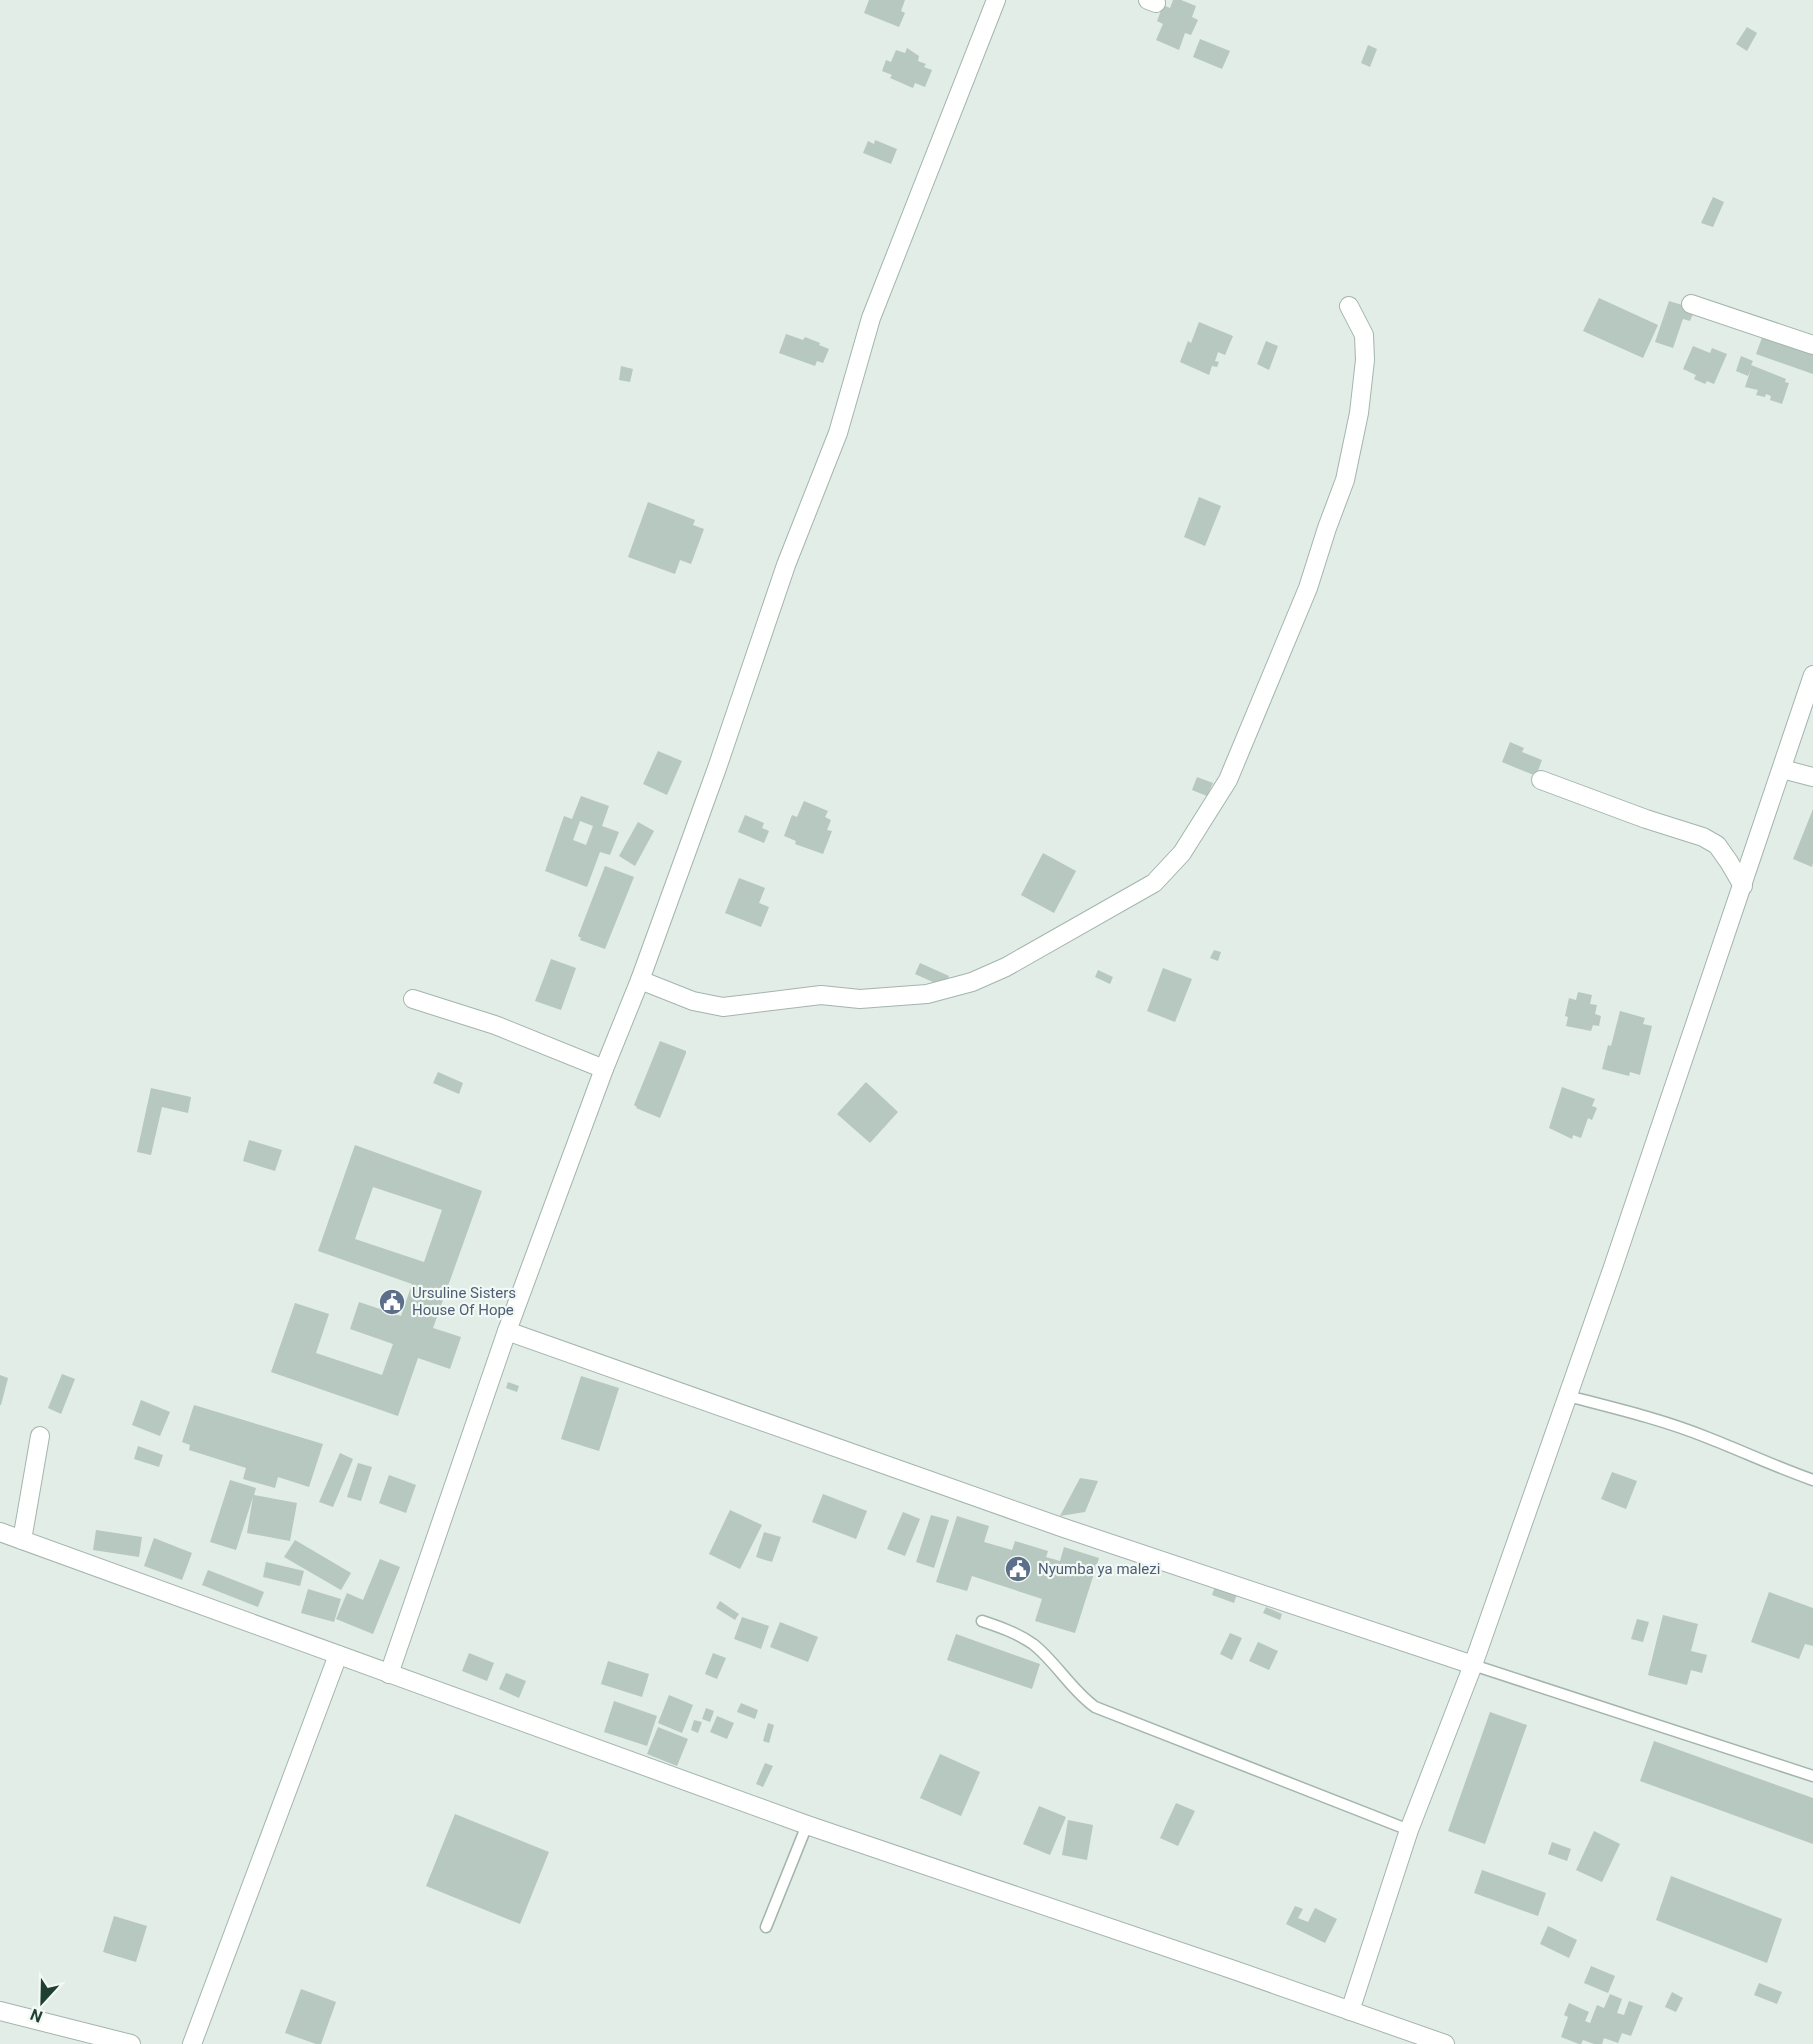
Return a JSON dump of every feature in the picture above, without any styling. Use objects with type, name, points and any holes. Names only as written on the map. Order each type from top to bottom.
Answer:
[{"type":"street","points":[[389,1674],[507,1331],[604,1069],[640,980],[717,768],[786,565],[838,433],[871,318],[996,0]]},
{"type":"street","points":[[1692,304],[1813,345]]},
{"type":"street","points":[[640,980],[693,1001],[723,1007],[821,995],[860,999],[927,994],[972,982],[1006,967],[1154,883],[1182,854],[1228,780],[1308,588],[1345,480],[1359,413],[1365,360],[1364,335],[1349,306]]},
{"type":"street","points":[[1350,2011],[1409,1830],[1473,1665],[1568,1396],[1813,675]]},
{"type":"street","points":[[1782,769],[1813,777]]},
{"type":"street","points":[[1541,780],[1646,819],[1703,837],[1717,845],[1743,886]]},
{"type":"street","points":[[412,999],[484,1022],[604,1069]]},
{"type":"street","points":[[507,1331],[1061,1527],[1473,1665]]},
{"type":"street","points":[[22,1540],[40,1436]]},
{"type":"street","points":[[0,1532],[807,1825],[1445,2044]]},
{"type":"street","points":[[192,2044],[339,1655]]},
{"type":"street","points":[[0,2011],[131,2044]]},
{"type":"lane","points":[[1568,1396],[1637,1413],[1706,1437],[1813,1480]]},
{"type":"lane","points":[[982,1621],[1011,1631],[1033,1645],[1083,1698],[1095,1707],[1409,1830]]},
{"type":"lane","points":[[1473,1665],[1813,1776]]},
{"type":"lane","points":[[766,1928],[807,1825]]},
{"type":"building","points":[[869,0],[905,0],[901,11],[905,13],[899,27],[864,13]]},
{"type":"building","points":[[1173,0],[1181,0],[1196,6],[1192,17],[1198,20],[1191,35],[1185,33],[1179,50],[1156,40],[1163,24],[1157,21],[1163,5],[1170,8]]},
{"type":"building","points":[[1747,27],[1757,33],[1747,51],[1736,44]]},
{"type":"building","points":[[1200,39],[1230,51],[1222,69],[1193,57]]},
{"type":"building","points":[[1368,45],[1377,49],[1370,67],[1361,63]]},
{"type":"building","points":[[907,48],[919,56],[918,61],[926,64],[924,67],[932,70],[925,87],[915,83],[913,88],[890,78],[892,75],[882,71],[886,60],[891,62],[896,50],[905,53]]},
{"type":"building","points":[[875,140],[897,149],[891,164],[863,153],[868,141],[874,144]]},
{"type":"building","points":[[1713,197],[1724,202],[1713,227],[1701,223]]},
{"type":"building","points":[[1599,298],[1658,325],[1643,358],[1583,331]]},
{"type":"building","points":[[1669,301],[1695,309],[1690,321],[1683,319],[1673,348],[1655,342]]},
{"type":"building","points":[[1199,322],[1233,336],[1225,355],[1218,352],[1215,361],[1219,362],[1217,367],[1212,366],[1209,375],[1180,362]]},
{"type":"building","points":[[1764,332],[1813,349],[1813,374],[1756,354]]},
{"type":"building","points":[[786,334],[803,340],[805,337],[829,349],[823,363],[817,361],[815,366],[779,353]]},
{"type":"building","points":[[1266,341],[1278,346],[1269,370],[1257,364]]},
{"type":"building","points":[[1693,346],[1710,353],[1712,348],[1727,354],[1714,384],[1707,381],[1705,384],[1694,379],[1696,375],[1683,369]]},
{"type":"building","points":[[1741,356],[1753,361],[1751,365],[1786,379],[1785,382],[1789,383],[1782,404],[1770,400],[1771,396],[1766,394],[1765,397],[1756,395],[1758,390],[1745,387],[1751,369],[1748,376],[1736,371]]},
{"type":"building","points":[[621,366],[633,369],[630,382],[619,380]]},
{"type":"building","points":[[1199,497],[1221,506],[1205,546],[1184,537]]},
{"type":"building","points":[[648,502],[695,520],[693,525],[704,529],[691,564],[680,560],[675,574],[628,557]]},
{"type":"building","points":[[1510,742],[1524,748],[1522,752],[1542,760],[1536,776],[1502,762]]},
{"type":"building","points":[[658,751],[682,761],[667,795],[643,784]]},
{"type":"building","points":[[1197,777],[1213,783],[1207,796],[1192,790]]},
{"type":"building","points":[[581,796],[609,806],[602,826],[619,832],[610,855],[600,852],[587,887],[545,871],[564,816],[572,819]],"holes":[[[580,821],[593,826],[586,845],[573,840]]]},
{"type":"building","points":[[804,801],[828,811],[825,817],[831,820],[827,830],[832,831],[823,854],[795,844],[796,841],[784,836],[792,815],[797,817]]},
{"type":"building","points":[[1813,809],[1813,863],[1812,867],[1793,859]]},
{"type":"building","points":[[745,815],[764,823],[762,828],[769,831],[764,843],[738,832]]},
{"type":"building","points":[[638,822],[654,831],[635,866],[619,856]]},
{"type":"building","points":[[1043,853],[1076,871],[1054,913],[1021,895]]},
{"type":"building","points":[[605,866],[634,877],[605,949],[580,940],[578,936]]},
{"type":"building","points":[[739,878],[765,888],[759,903],[769,907],[761,927],[725,913]]},
{"type":"building","points":[[1214,950],[1221,952],[1218,961],[1210,958]]},
{"type":"building","points":[[551,959],[576,968],[561,1010],[535,1001]]},
{"type":"building","points":[[920,963],[949,976],[944,987],[915,974]]},
{"type":"building","points":[[1163,968],[1192,979],[1175,1022],[1147,1011]]},
{"type":"building","points":[[1098,970],[1113,977],[1110,984],[1095,977]]},
{"type":"building","points":[[1578,992],[1592,995],[1590,1004],[1597,1005],[1595,1014],[1601,1016],[1599,1026],[1593,1025],[1591,1031],[1566,1026],[1568,1017],[1565,1016],[1569,998],[1576,1000]]},
{"type":"building","points":[[1620,1011],[1645,1018],[1643,1024],[1652,1026],[1640,1075],[1630,1072],[1629,1076],[1602,1069]]},
{"type":"building","points":[[660,1041],[686,1051],[686,1053],[660,1118],[634,1105]]},
{"type":"building","points":[[438,1072],[463,1083],[459,1094],[433,1083]]},
{"type":"building","points":[[866,1082],[898,1112],[870,1143],[837,1114]]},
{"type":"building","points":[[1562,1087],[1595,1099],[1592,1106],[1597,1108],[1592,1120],[1588,1118],[1581,1138],[1573,1135],[1572,1139],[1549,1128]]},
{"type":"building","points":[[151,1088],[191,1097],[188,1113],[162,1107],[151,1155],[137,1152]]},
{"type":"building","points":[[249,1140],[282,1150],[275,1171],[243,1161]]},
{"type":"building","points":[[355,1145],[482,1191],[433,1328],[461,1337],[450,1369],[418,1358],[398,1416],[271,1372],[295,1303],[329,1314],[316,1353],[382,1375],[393,1344],[350,1329],[359,1302],[401,1316],[412,1284],[318,1251]],"holes":[[[373,1187],[442,1210],[424,1262],[355,1239]]]},
{"type":"building","points":[[62,1374],[75,1379],[61,1414],[48,1408]]},
{"type":"building","points":[[0,1375],[8,1378],[1,1405],[0,1405]]},
{"type":"building","points":[[581,1376],[619,1388],[599,1451],[561,1439]]},
{"type":"building","points":[[508,1382],[519,1386],[517,1392],[506,1388]]},
{"type":"building","points":[[141,1400],[170,1412],[160,1436],[132,1425]]},
{"type":"building","points":[[194,1405],[323,1444],[309,1487],[278,1477],[275,1488],[243,1479],[246,1468],[189,1450],[190,1445],[182,1442]]},
{"type":"building","points":[[138,1446],[163,1455],[159,1467],[134,1459]]},
{"type":"building","points":[[340,1453],[353,1459],[333,1507],[319,1502]]},
{"type":"building","points":[[358,1463],[372,1467],[361,1501],[347,1497]]},
{"type":"building","points":[[1612,1472],[1637,1481],[1626,1509],[1601,1499]]},
{"type":"building","points":[[389,1475],[416,1485],[406,1513],[379,1503]]},
{"type":"building","points":[[1080,1478],[1098,1481],[1085,1512],[1060,1516]]},
{"type":"building","points":[[230,1480],[256,1488],[254,1495],[297,1503],[290,1541],[247,1533],[253,1497],[236,1550],[210,1542]]},
{"type":"building","points":[[823,1494],[867,1511],[856,1539],[812,1522]]},
{"type":"building","points":[[730,1510],[762,1525],[740,1569],[709,1554]]},
{"type":"building","points":[[903,1512],[920,1519],[905,1556],[887,1549]]},
{"type":"building","points":[[931,1515],[949,1520],[934,1568],[916,1562]]},
{"type":"building","name":"Nyumba ya malezi","points":[[957,1516],[989,1526],[984,1542],[1012,1550],[1015,1541],[1048,1551],[1046,1557],[1060,1561],[1064,1547],[1099,1558],[1075,1633],[1035,1621],[1042,1599],[972,1576],[967,1591],[936,1582]]},
{"type":"building","points":[[96,1530],[142,1537],[139,1557],[93,1550]]},
{"type":"building","points":[[764,1532],[781,1537],[772,1562],[756,1557]]},
{"type":"building","points":[[154,1538],[192,1553],[182,1580],[144,1566]]},
{"type":"building","points":[[295,1540],[351,1573],[341,1590],[284,1557]]},
{"type":"building","points":[[380,1559],[400,1567],[373,1634],[336,1619],[347,1593],[363,1600]]},
{"type":"building","points":[[266,1562],[304,1571],[300,1586],[263,1577]]},
{"type":"building","points":[[208,1570],[264,1592],[258,1607],[202,1585]]},
{"type":"building","points":[[1215,1586],[1237,1594],[1234,1603],[1212,1595]]},
{"type":"building","points":[[308,1589],[341,1599],[334,1622],[301,1613]]},
{"type":"building","points":[[1769,1592],[1813,1608],[1813,1646],[1805,1644],[1799,1659],[1751,1642]]},
{"type":"building","points":[[720,1601],[739,1614],[735,1620],[716,1608]]},
{"type":"building","points":[[1266,1607],[1282,1614],[1280,1620],[1263,1613]]},
{"type":"building","points":[[1663,1615],[1698,1624],[1691,1651],[1707,1655],[1702,1673],[1691,1670],[1687,1685],[1648,1675]]},
{"type":"building","points":[[742,1617],[769,1626],[761,1649],[734,1639]]},
{"type":"building","points":[[1637,1619],[1649,1622],[1643,1642],[1631,1639]]},
{"type":"building","points":[[780,1622],[818,1637],[808,1662],[770,1647]]},
{"type":"building","points":[[1230,1633],[1242,1638],[1232,1660],[1220,1654]]},
{"type":"building","points":[[956,1634],[1040,1664],[1032,1689],[947,1660]]},
{"type":"building","points":[[1258,1642],[1278,1651],[1269,1670],[1249,1661]]},
{"type":"building","points":[[469,1653],[494,1663],[487,1681],[462,1671]]},
{"type":"building","points":[[713,1653],[726,1658],[717,1679],[705,1674]]},
{"type":"building","points":[[608,1661],[649,1674],[642,1697],[601,1684]]},
{"type":"building","points":[[506,1673],[526,1681],[519,1698],[499,1689]]},
{"type":"building","points":[[669,1695],[693,1705],[682,1733],[658,1723]]},
{"type":"building","points":[[614,1701],[657,1716],[647,1746],[604,1732]]},
{"type":"building","points":[[741,1703],[758,1710],[755,1719],[737,1712]]},
{"type":"building","points":[[706,1708],[714,1711],[710,1722],[702,1719]]},
{"type":"building","points":[[1490,1712],[1527,1725],[1485,1844],[1448,1831]]},
{"type":"building","points":[[717,1716],[734,1723],[727,1739],[710,1732]]},
{"type":"building","points":[[694,1720],[702,1722],[698,1733],[691,1730]]},
{"type":"building","points":[[768,1723],[774,1725],[769,1743],[763,1741]]},
{"type":"building","points":[[658,1727],[688,1739],[677,1766],[647,1754]]},
{"type":"building","points":[[1654,1741],[1813,1798],[1813,1844],[1640,1781]]},
{"type":"building","points":[[940,1754],[980,1772],[961,1816],[920,1798]]},
{"type":"building","points":[[765,1763],[773,1766],[763,1787],[756,1784]]},
{"type":"building","points":[[1176,1803],[1195,1811],[1178,1846],[1160,1838]]},
{"type":"building","points":[[1039,1806],[1066,1817],[1050,1855],[1023,1844]]},
{"type":"building","points":[[455,1814],[549,1852],[520,1924],[426,1886]]},
{"type":"building","points":[[1068,1820],[1093,1825],[1087,1860],[1062,1855]]},
{"type":"building","points":[[1594,1831],[1620,1844],[1602,1882],[1576,1870]]},
{"type":"building","points":[[1552,1842],[1571,1849],[1567,1861],[1548,1854]]},
{"type":"building","points":[[1482,1870],[1546,1893],[1538,1916],[1474,1893]]},
{"type":"building","points":[[1671,1876],[1782,1919],[1767,1963],[1656,1920]]},
{"type":"building","points":[[1295,1906],[1303,1909],[1298,1918],[1308,1922],[1315,1908],[1337,1919],[1325,1943],[1286,1924]]},
{"type":"building","points":[[114,1916],[147,1926],[136,1962],[103,1952]]},
{"type":"building","points":[[1548,1926],[1577,1940],[1569,1958],[1540,1944]]},
{"type":"building","points":[[1591,1966],[1615,1976],[1608,1993],[1584,1983]]},
{"type":"building","points":[[1759,1983],[1782,1992],[1777,2004],[1754,1995]]},
{"type":"building","points":[[301,1989],[336,2002],[321,2044],[285,2033]]},
{"type":"building","points":[[1672,1992],[1683,1998],[1676,2012],[1665,2007]]},
{"type":"building","points":[[1610,1994],[1622,1999],[1617,2013],[1624,2015],[1629,2001],[1643,2006],[1631,2036],[1622,2033],[1618,2043],[1604,2038],[1602,2044],[1583,2040],[1579,2044],[1561,2037],[1568,2017],[1564,2015],[1569,2003],[1589,2012],[1585,2021],[1590,2023],[1597,2005],[1604,2008]]},
{"type":"place","name":"Ursuline Sisters House Of Hope","points":[[392,1302]]},
{"type":"place","name":"Nyumba ya malezi","points":[[1018,1569]]}]
